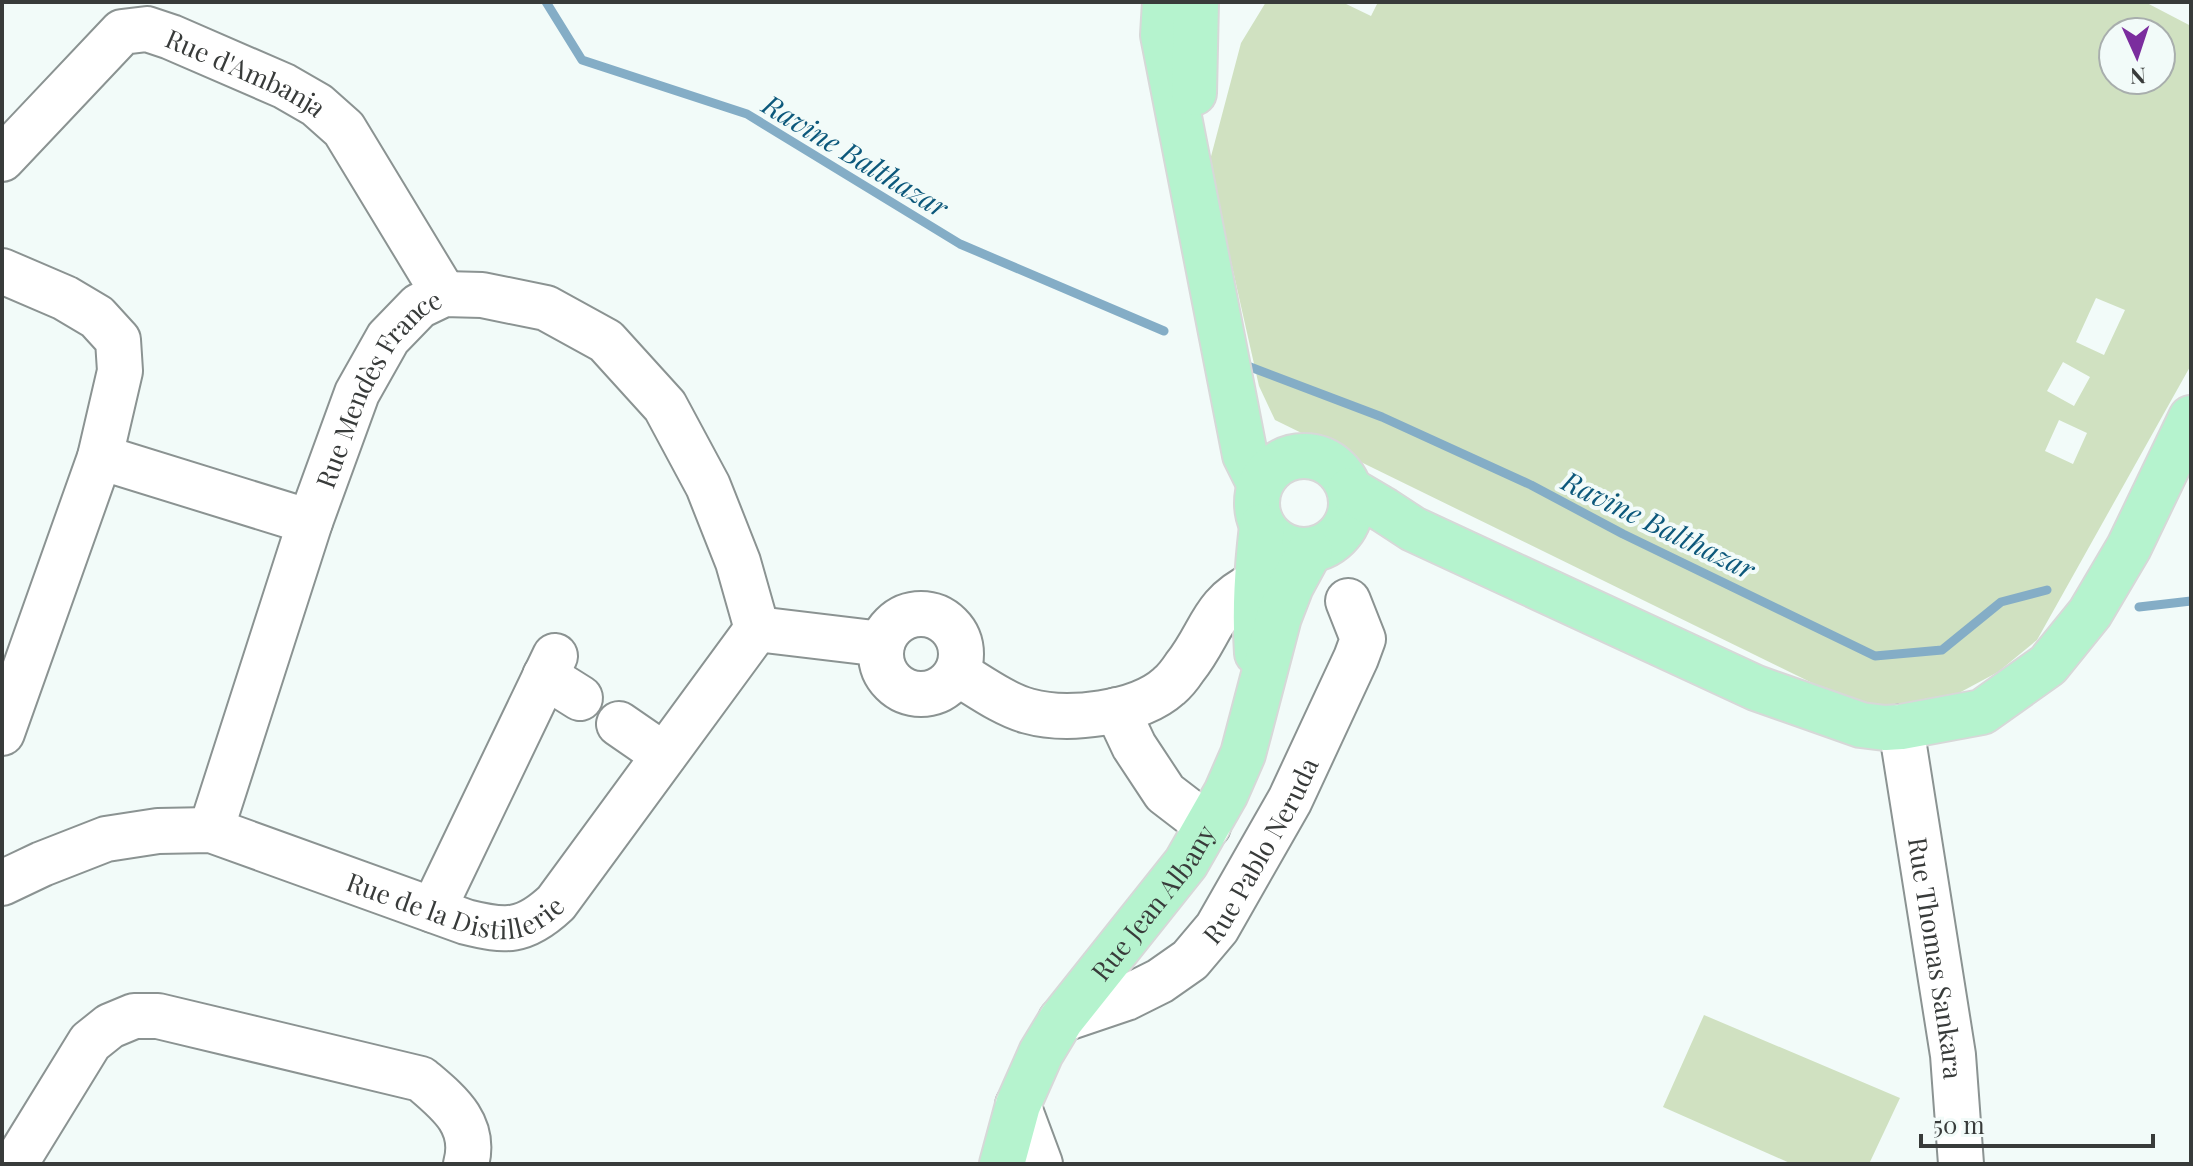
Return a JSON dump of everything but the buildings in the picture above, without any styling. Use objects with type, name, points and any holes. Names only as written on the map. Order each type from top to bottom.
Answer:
[{"type":"main road","points":[[1165,2],[1163,35],[1237,414],[1260,447],[1271,538],[1284,547],[1296,551],[1334,524],[1384,510],[1413,529],[1756,688],[1798,720],[1824,733],[1854,746],[1883,751],[1903,740],[1982,712],[2048,665],[2090,613],[2129,547],[2191,418]]},
{"type":"main road","points":[[1194,187],[1196,2]]},
{"type":"main road","points":[[1267,491],[1293,457],[1321,459],[1334,466],[1344,477],[1334,524]]},
{"type":"main road","points":[[1903,740],[1938,747],[1971,737],[2016,715],[2053,684],[2102,626],[2191,460]]},
{"type":"main road","name":"Rue Jean Albany","points":[[1260,687],[1254,614],[1255,584],[1267,491]]},
{"type":"main road","name":"Rue Jean Albany","points":[[1002,1164],[1018,1105],[1041,1053],[1061,1020],[1186,863],[1226,793],[1243,754],[1279,617],[1291,586],[1334,524]]},
{"type":"street","name":"Rue d'Ambanja","points":[[2,159],[122,32],[147,29],[284,86],[317,105],[344,129],[444,294]]},
{"type":"street","points":[[2,271],[65,298],[97,317],[118,340],[120,371],[100,457],[2,733]]},
{"type":"street","name":"Rue Mendès France","points":[[211,830],[310,522],[357,393],[388,338],[419,306],[444,294],[482,295],[546,308],[606,341],[665,406],[708,486],[738,562],[757,629]]},
{"type":"street","points":[[100,457],[310,522]]},
{"type":"street","points":[[957,673],[1026,711],[1058,717],[1117,710],[1169,687],[1188,665],[1220,609],[1235,595],[1255,584]]},
{"type":"street","name":"Rue Pablo Neruda","points":[[1061,1020],[1126,998],[1160,981],[1190,960],[1217,928],[1290,800],[1356,658],[1363,639],[1348,601]]},
{"type":"street","points":[[926,614],[944,620],[957,635],[962,654],[957,673],[946,685],[932,693],[915,694],[899,688],[887,676],[881,661],[882,644],[890,627],[907,616],[926,614]]},
{"type":"street","points":[[757,629],[882,644]]},
{"type":"street","name":"Rue de la Distillerie","points":[[2,883],[106,839],[158,831],[211,830],[466,922],[492,928],[518,928],[540,918],[556,903],[757,629]]},
{"type":"street","points":[[433,910],[560,677]]},
{"type":"street","points":[[1117,710],[1134,746],[1165,793],[1208,826]]},
{"type":"street","points":[[619,724],[664,755]]},
{"type":"street","name":"Rue Thomas Sankara","points":[[1903,740],[1953,1055],[1961,1164]]},
{"type":"street","points":[[15,1164],[90,1042],[110,1026],[134,1016],[158,1016],[421,1079],[453,1106],[468,1136],[466,1164]]},
{"type":"street","points":[[1018,1105],[1040,1164]]},
{"type":"green space","points":[[1266,2],[1342,2],[1371,16],[1378,2],[2145,2],[2172,16],[2097,16],[2097,96],[2177,96],[2177,19],[2191,26],[2191,365],[2037,640],[1998,672],[1944,701],[1894,709],[1841,697],[1275,420],[1259,386],[1209,164],[1241,43]],"holes":[[[2096,298],[2125,310],[2104,355],[2076,342]],[[2063,362],[2090,377],[2074,406],[2047,391]],[[2059,420],[2087,433],[2073,464],[2045,451]]]},
{"type":"green space","points":[[1704,1015],[1900,1098],[1869,1164],[1792,1164],[1663,1107]]},
{"type":"waterway","name":"Ravine Balthazar","points":[[546,2],[582,60],[747,114],[960,244],[1164,331]]},
{"type":"waterway","name":"Ravine Balthazar","points":[[1245,365],[1382,417],[1531,485],[1623,534],[1875,656],[1942,650],[2001,602],[2047,590]]},
{"type":"waterway","name":"Ravine Balthazar","points":[[2139,607],[2191,601]]}]
